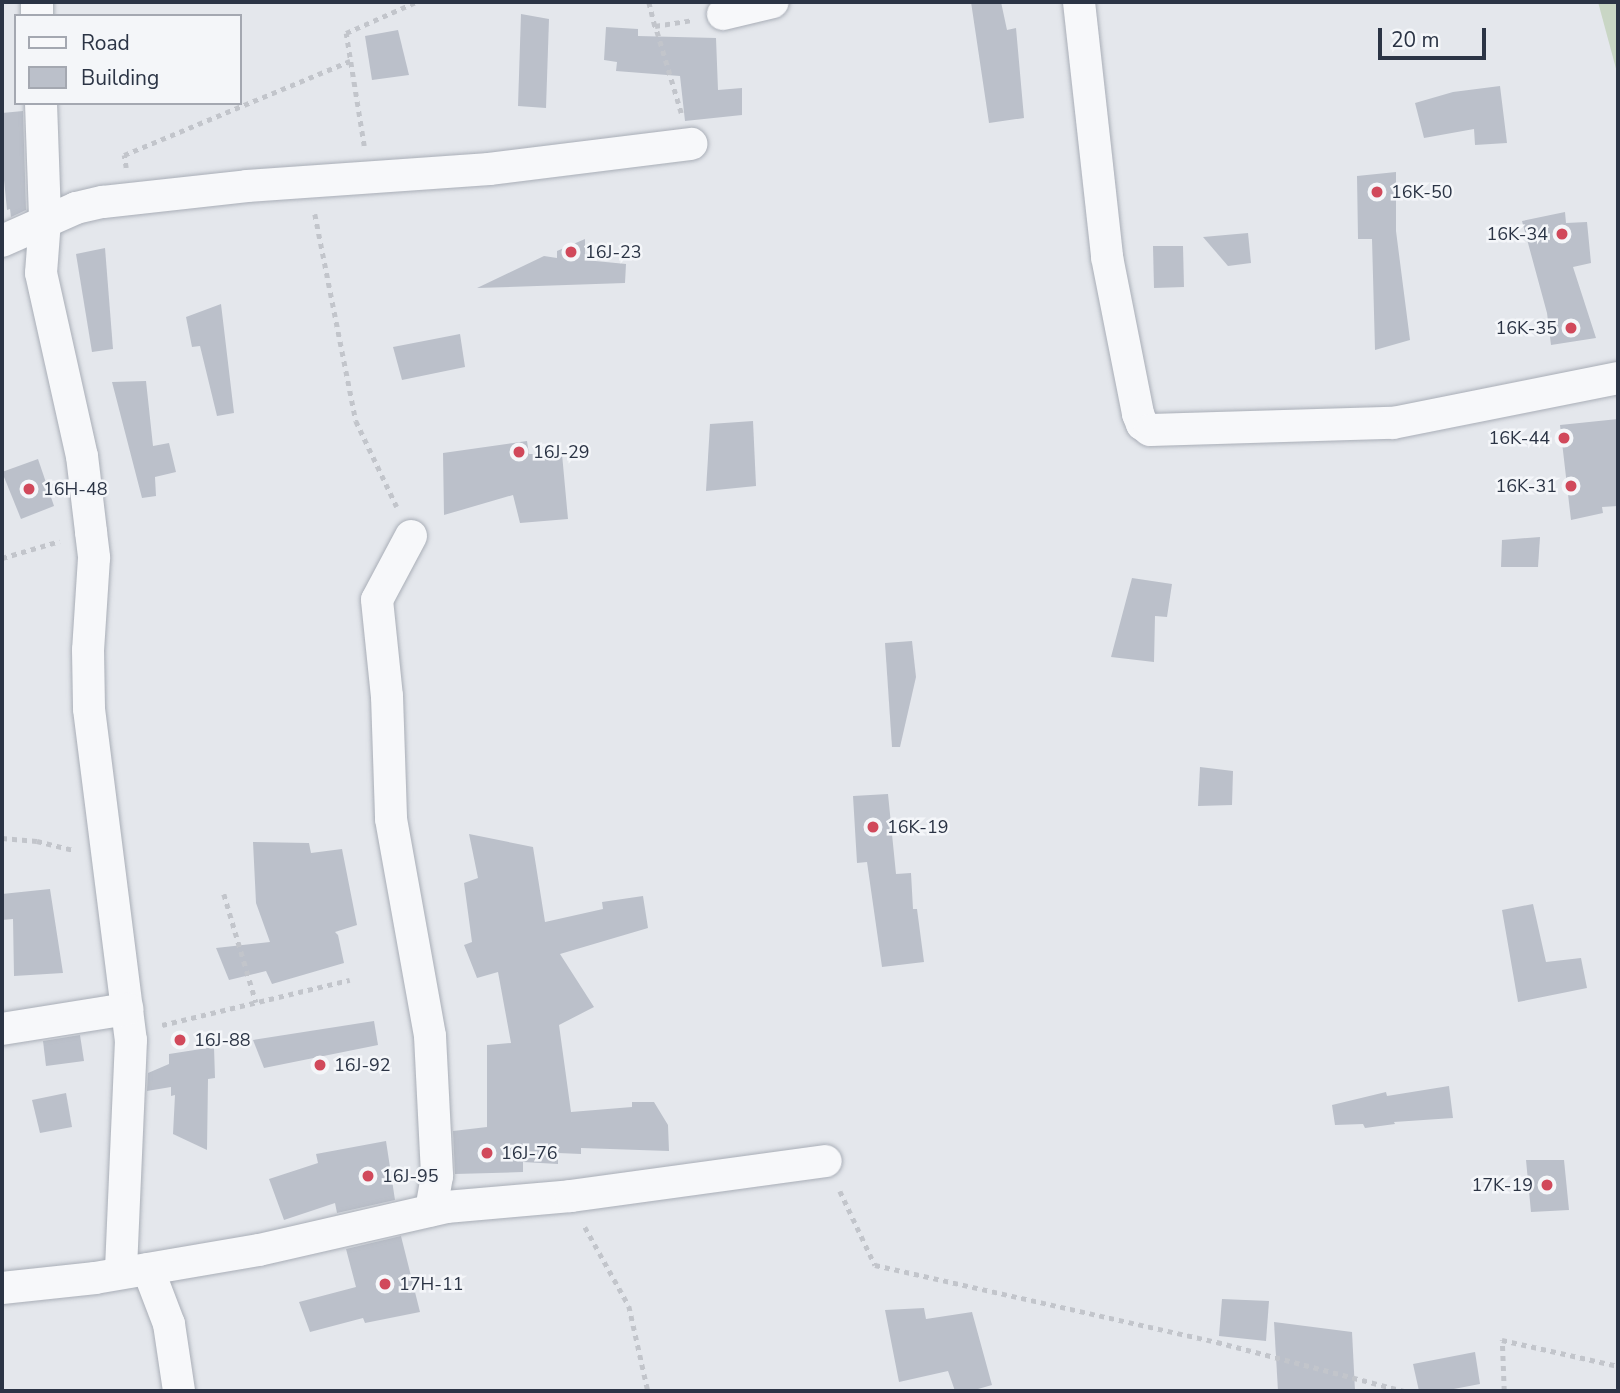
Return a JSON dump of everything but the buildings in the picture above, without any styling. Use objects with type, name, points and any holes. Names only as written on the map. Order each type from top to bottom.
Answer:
[{"type":"street","points":[[723,14],[773,2]]},
{"type":"street","points":[[1079,2],[1107,257],[1138,414],[1142,424],[1150,430],[1393,423],[1618,378]]},
{"type":"street","points":[[41,105],[45,220],[41,273],[82,456],[94,558],[88,650],[89,709],[129,1021],[135,1271],[169,1324],[179,1391]]},
{"type":"street","points":[[2,241],[76,208],[129,199],[489,169],[691,144]]},
{"type":"street","points":[[411,536],[377,600],[387,696],[391,819],[430,1036],[437,1176],[431,1210]]},
{"type":"street","points":[[2,1029],[129,1021]]},
{"type":"street","points":[[2,1288],[135,1271],[259,1250],[431,1210],[571,1196],[825,1161]]},
{"type":"path","points":[[369,177],[346,33],[416,2]]},
{"type":"path","points":[[649,2],[691,144]]},
{"type":"path","points":[[655,26],[723,14]]},
{"type":"path","points":[[129,199],[124,155],[350,61]]},
{"type":"path","points":[[309,182],[356,421],[411,536]]},
{"type":"path","points":[[2,558],[91,532]]},
{"type":"path","points":[[2,838],[107,854]]},
{"type":"path","points":[[224,894],[256,1002]]},
{"type":"path","points":[[129,1021],[256,1002],[349,980]]},
{"type":"path","points":[[825,1161],[875,1265],[1190,1336],[1404,1391]]},
{"type":"path","points":[[571,1196],[592,1242],[629,1306],[648,1391]]},
{"type":"path","points":[[1504,1391],[1502,1340],[1618,1366]]},
{"type":"green space","points":[[1598,2],[1618,2],[1618,76]]},
{"type":"place","name":"16K-50","points":[[1377,192]]},
{"type":"place","name":"16K-34","points":[[1562,234]]},
{"type":"place","name":"16J-23","points":[[571,252]]},
{"type":"place","name":"16K-35","points":[[1571,328]]},
{"type":"place","name":"16K-44","points":[[1564,438]]},
{"type":"place","name":"16J-29","points":[[519,452]]},
{"type":"place","name":"16K-31","points":[[1571,486]]},
{"type":"place","name":"16H-48","points":[[29,489]]},
{"type":"place","name":"16K-19","points":[[873,827]]},
{"type":"place","name":"16J-88","points":[[180,1040]]},
{"type":"place","name":"16J-92","points":[[320,1065]]},
{"type":"place","name":"16J-76","points":[[487,1153]]},
{"type":"place","name":"16J-95","points":[[368,1176]]},
{"type":"place","name":"17K-19","points":[[1547,1185]]},
{"type":"place","name":"17H-11","points":[[385,1284]]}]
